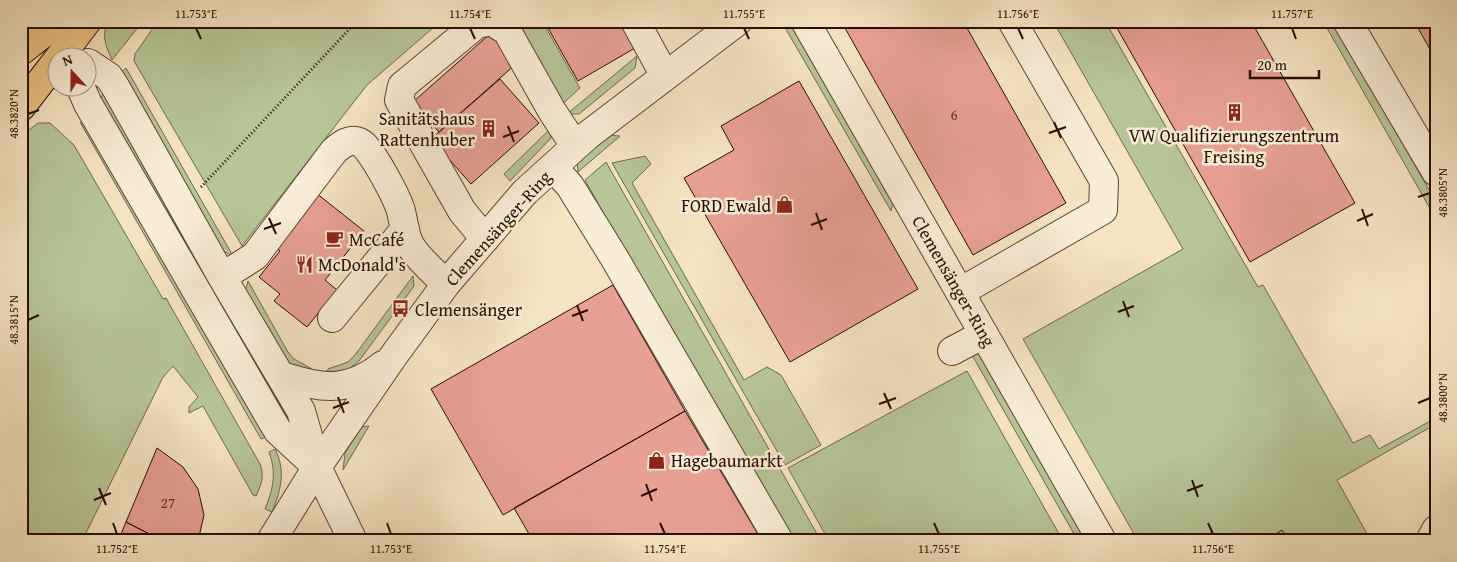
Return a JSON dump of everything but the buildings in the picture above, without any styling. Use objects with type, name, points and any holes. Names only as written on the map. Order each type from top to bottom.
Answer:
[{"type":"main road","points":[[61,48],[87,21]]},
{"type":"main road","points":[[21,52],[48,49]]},
{"type":"main road","points":[[21,107],[48,67]]},
{"type":"street","points":[[635,21],[666,76]]},
{"type":"street","name":"Clemensänger-Ring","points":[[271,541],[316,468],[392,358],[446,284],[525,192],[575,146],[738,21]]},
{"type":"street","name":"Clemensänger-Ring","points":[[805,21],[1102,541]]},
{"type":"street","points":[[960,292],[1103,210],[1104,181],[1012,21]]},
{"type":"street","points":[[1347,21],[1436,172]]},
{"type":"street","points":[[486,239],[462,211],[399,100],[402,86],[477,24],[491,22],[507,31],[552,111],[575,146]]},
{"type":"street","points":[[98,70],[109,77],[116,88],[222,277],[301,411],[316,468],[352,541]]},
{"type":"street","points":[[85,98],[278,431],[316,468]]},
{"type":"street","points":[[222,277],[255,256],[334,151],[346,142],[362,143],[370,154],[399,206],[409,244],[416,254],[446,284]]},
{"type":"street","points":[[553,167],[570,186],[615,259],[779,541]]},
{"type":"street","points":[[332,318],[405,229]]},
{"type":"street","points":[[952,351],[984,334]]},
{"type":"street","name":"Clemensänger-Ring","points":[[282,376],[318,386],[345,386],[361,381],[392,358]]},
{"type":"street","points":[[1430,541],[1436,530]]},
{"type":"path","points":[[201,187],[357,21]]},
{"type":"green space","points":[[108,21],[143,21],[112,60],[106,46],[105,31]]},
{"type":"green space","points":[[158,21],[441,21],[367,85],[242,246],[134,61],[135,54]]},
{"type":"green space","points":[[511,21],[542,21],[580,88],[559,107]]},
{"type":"green space","points":[[788,21],[792,24],[893,202],[891,211],[783,24]]},
{"type":"green space","points":[[1053,21],[1105,21],[1258,287],[1263,285],[1353,443],[1370,435],[1379,449],[1436,418],[1436,424],[1337,480],[1371,541],[1138,541],[1023,339],[1183,249]]},
{"type":"green space","points":[[1323,21],[1332,21],[1436,202],[1436,219]]},
{"type":"green space","points":[[637,56],[635,68],[579,114],[567,114]]},
{"type":"green space","points":[[126,68],[233,256],[221,250],[120,74]]},
{"type":"green space","points":[[104,93],[291,408],[281,413],[98,101]]},
{"type":"green space","points":[[80,122],[90,130],[268,436],[261,439]]},
{"type":"green space","points":[[38,123],[50,123],[74,145],[163,299],[166,298],[260,464],[261,484],[256,496],[253,495],[203,406],[189,413],[189,407],[198,397],[173,366],[163,377],[82,541],[21,541],[21,136]]},
{"type":"green space","points":[[550,129],[551,138],[510,181],[504,174]]},
{"type":"green space","points":[[606,135],[620,136],[578,172],[577,162]]},
{"type":"green space","points":[[645,156],[651,164],[632,183],[744,380],[767,367],[781,375],[821,445],[785,465],[612,163]]},
{"type":"green space","points":[[606,162],[821,541],[788,541],[774,518],[585,180]]},
{"type":"green space","points":[[413,276],[414,286],[359,361],[345,372],[327,377],[328,369],[348,362],[355,355]]},
{"type":"green space","points":[[248,281],[288,352],[294,359],[312,369],[311,376],[289,364],[283,357],[245,292]]},
{"type":"green space","points":[[980,350],[1088,541],[1078,541],[972,355]]},
{"type":"green space","points":[[967,371],[1063,541],[829,541],[788,468]]},
{"type":"green space","points":[[369,426],[343,470],[345,453],[361,427]]},
{"type":"green space","points":[[275,449],[280,465],[281,481],[272,512],[265,509],[273,481],[273,467],[269,452]]},
{"type":"place","name":"VW Qualifizierungszentrum Freising","points":[[1234,112]]},
{"type":"place","name":"Sanitätshaus Rattenhuber","points":[[489,128]]},
{"type":"place","name":"FORD Ewald","points":[[785,205]]},
{"type":"place","name":"McCafé","points":[[335,239]]},
{"type":"place","name":"McDonald's","points":[[304,264]]},
{"type":"place","name":"Clemensänger","points":[[401,309]]},
{"type":"place","name":"Hagebaumarkt","points":[[657,460]]}]
